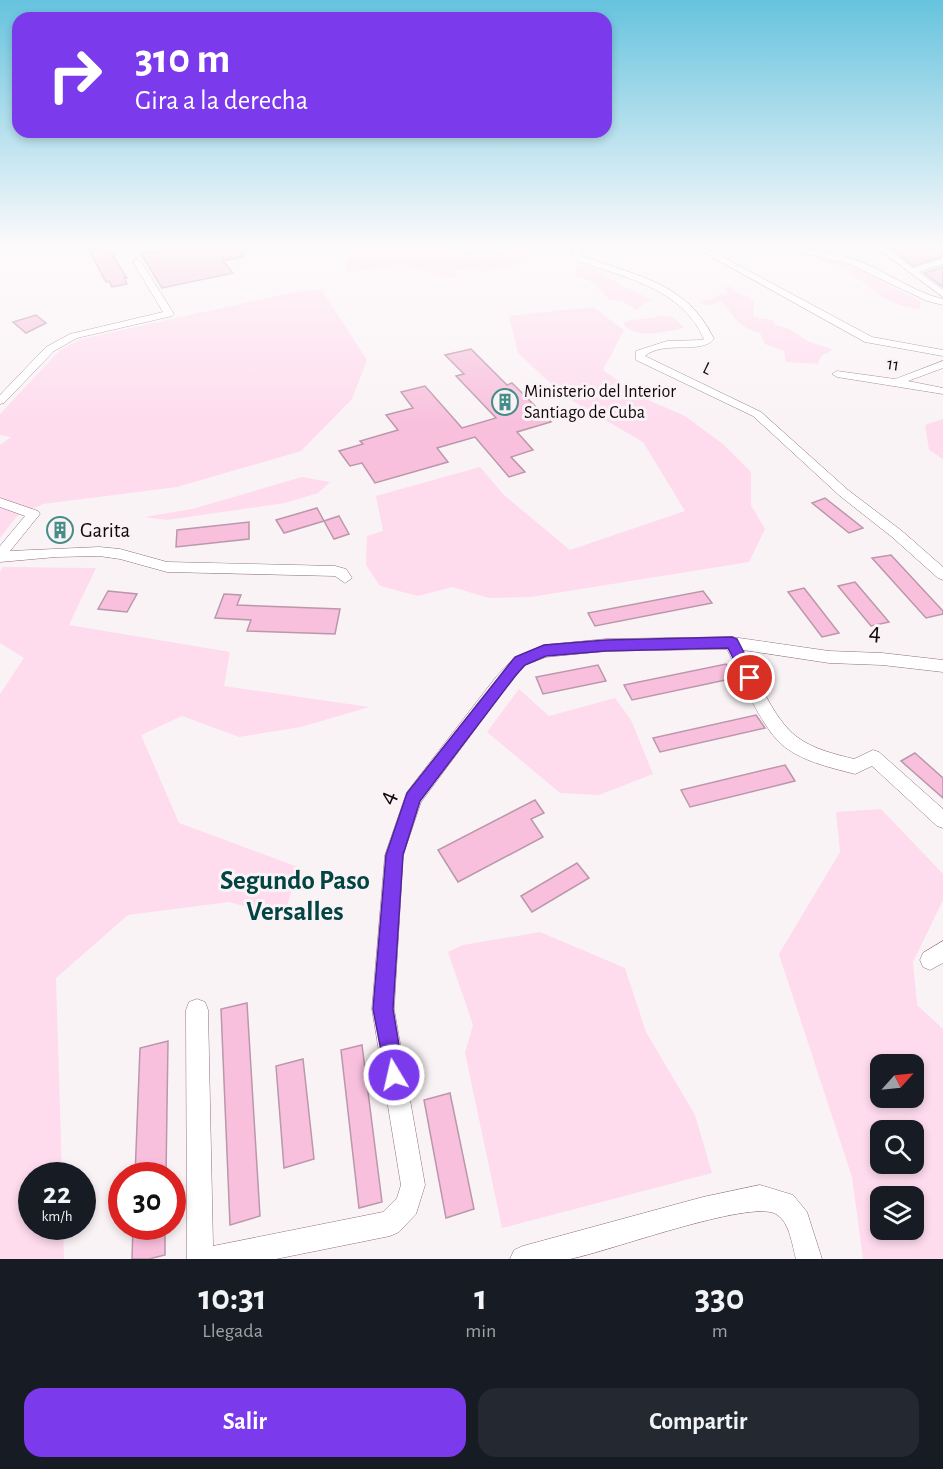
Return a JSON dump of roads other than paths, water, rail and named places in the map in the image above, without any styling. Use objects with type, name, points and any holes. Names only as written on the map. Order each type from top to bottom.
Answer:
[{"type":"street","points":[[0,400],[50,349],[74,336],[169,314],[165,307]]},
{"type":"street","name":"L","points":[[687,307],[706,330],[709,339],[705,343],[659,345],[640,353],[640,358],[757,414],[844,493],[940,568]]},
{"type":"street","points":[[808,307],[869,340],[943,353]]},
{"type":"street","points":[[896,382],[943,364]]},
{"type":"street","name":"11","points":[[837,374],[943,391]]},
{"type":"street","points":[[0,502],[33,514],[0,556]]},
{"type":"street","points":[[0,556],[104,552],[155,565],[335,571],[341,572],[345,578]]},
{"type":"street","points":[[732,642],[758,695],[788,740],[821,757],[855,767],[873,758],[943,820]]},
{"type":"street","name":"4","points":[[213,1259],[390,1223],[407,1205],[413,1185],[383,1009],[394,855],[413,798],[502,681],[520,661],[544,651],[606,645],[732,642],[829,657],[882,658],[941,669]]},
{"type":"street","points":[[197,1010],[200,1259]]},
{"type":"street","points":[[523,1259],[703,1209],[760,1197],[784,1204],[798,1221],[809,1259]]},
{"type":"place","name":"Ministerio del Interior Santiago de Cuba","points":[[505,402]]},
{"type":"place","name":"Garita","points":[[60,530]]},
{"type":"district","name":"Segundo Paso Versalles","points":[[295,896]]}]
